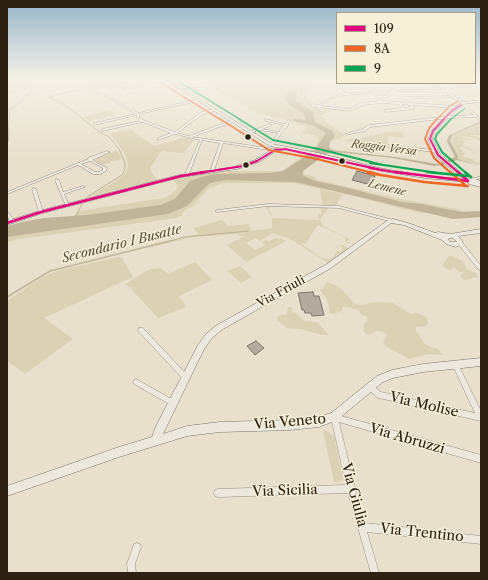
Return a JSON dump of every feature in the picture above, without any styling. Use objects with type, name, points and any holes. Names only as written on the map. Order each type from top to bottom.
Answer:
[{"type":"main road","points":[[206,105],[275,147],[309,153]]},
{"type":"main road","points":[[456,105],[431,135],[432,145],[435,151],[455,170],[476,182]]},
{"type":"main road","points":[[10,222],[83,200],[187,174],[243,166],[257,161],[275,147],[328,157],[382,170]]},
{"type":"main road","points":[[328,157],[343,162],[425,179],[476,182]]},
{"type":"main road","points":[[393,221],[427,232],[457,238],[460,242]]},
{"type":"main road","name":"Via Friuli","points":[[156,440],[157,434],[201,347],[216,329],[329,266],[385,224],[393,221]]},
{"type":"main road","points":[[447,237],[481,231]]},
{"type":"main road","points":[[447,237],[448,243],[453,245],[460,242],[464,234]]},
{"type":"main road","name":"Via Veneto","points":[[156,440],[187,432],[220,427],[319,422],[334,417],[380,379],[392,374],[423,368],[481,362]]},
{"type":"main road","points":[[7,491],[156,440]]},
{"type":"street","points":[[7,141],[8,111],[15,105]]},
{"type":"street","points":[[122,105],[138,114],[138,118],[142,121],[174,134],[252,148],[275,147],[280,133],[289,121]]},
{"type":"street","points":[[95,124],[176,105]]},
{"type":"street","points":[[314,105],[351,110],[360,105]]},
{"type":"street","points":[[400,105],[402,109]]},
{"type":"street","points":[[385,111],[413,108],[412,105]]},
{"type":"street","points":[[456,105],[468,110]]},
{"type":"street","points":[[464,105],[468,110],[481,119]]},
{"type":"street","points":[[318,106],[317,107],[322,113]]},
{"type":"street","points":[[159,139],[174,134],[202,113],[214,110]]},
{"type":"street","points":[[346,134],[364,130],[369,126],[476,116]]},
{"type":"street","points":[[266,120],[287,125]]},
{"type":"street","points":[[104,130],[142,121]]},
{"type":"street","points":[[187,137],[232,121]]},
{"type":"street","points":[[250,132],[270,125]]},
{"type":"street","points":[[271,132],[279,127]]},
{"type":"street","points":[[260,129],[280,133]]},
{"type":"street","points":[[187,174],[201,140]]},
{"type":"street","points":[[212,171],[222,143]]},
{"type":"street","points":[[369,153],[369,144],[435,151]]},
{"type":"street","points":[[7,193],[108,152]]},
{"type":"street","points":[[78,164],[94,172],[100,173],[105,170],[105,168],[89,159]]},
{"type":"street","points":[[343,162],[363,165]]},
{"type":"street","points":[[57,180],[67,205]]},
{"type":"street","points":[[62,193],[83,187]]},
{"type":"street","points":[[34,190],[41,212]]},
{"type":"street","points":[[217,211],[268,205],[342,208],[393,221]]},
{"type":"street","points":[[7,213],[10,222]]},
{"type":"street","points":[[460,242],[466,253]]},
{"type":"street","points":[[453,245],[466,253],[481,268]]},
{"type":"street","points":[[141,330],[186,378]]},
{"type":"street","points":[[456,364],[481,418]]},
{"type":"street","points":[[136,382],[173,404]]},
{"type":"street","name":"Via Molise","points":[[370,387],[379,395],[481,418]]},
{"type":"street","name":"Via Abruzzi","points":[[334,417],[481,459]]},
{"type":"street","name":"Via Giulia","points":[[334,417],[351,489],[375,573]]},
{"type":"street","name":"Via Sicilia","points":[[218,493],[351,489]]},
{"type":"street","name":"Via Trentino","points":[[362,527],[481,540]]},
{"type":"street","points":[[132,573],[131,564],[137,547]]},
{"type":"shaded area","points":[[243,105],[314,105],[317,107],[348,110],[347,112],[334,111],[322,114],[325,121],[345,135],[339,138],[343,141],[336,139],[330,143],[329,148],[337,152],[326,154],[303,171],[304,174],[315,177],[318,180],[395,198],[462,210],[463,212],[481,211],[481,217],[453,219],[424,212],[424,214],[337,192],[293,183],[223,183],[209,188],[192,206],[180,213],[188,210],[177,218],[7,242],[7,228],[75,219],[76,213],[80,211],[163,198],[176,190],[178,186],[173,179],[226,171],[282,171],[309,152],[303,150],[311,150],[317,145],[319,139],[316,138],[317,136],[302,133],[307,127],[286,120],[259,114]]},
{"type":"shaded area","points":[[290,105],[302,105],[315,113],[313,114],[315,122],[330,130],[334,130],[332,131],[335,136],[329,142],[329,147],[332,150],[396,157],[437,164],[455,157],[447,142],[448,136],[481,121],[481,123],[453,135],[450,140],[458,156],[457,159],[481,166],[457,160],[443,165],[434,166],[393,158],[334,152],[326,154],[303,171],[302,175],[315,181],[402,202],[421,204],[461,212],[481,211],[481,217],[453,219],[296,182],[228,180],[209,184],[187,206],[168,214],[7,237],[7,226],[22,222],[44,218],[87,215],[160,205],[175,199],[190,181],[201,177],[217,174],[270,173],[283,171],[314,151],[326,133],[312,125],[293,121],[294,119],[306,120],[304,114]]},
{"type":"shaded area","points":[[110,110],[114,115],[88,121],[83,117]]},
{"type":"shaded area","points":[[479,125],[481,126],[479,128],[480,132],[478,132],[481,133],[481,135],[471,135],[481,138],[481,142],[475,138],[463,136],[462,137],[475,141],[462,139],[465,142],[462,145],[474,150],[463,147],[460,148],[465,154],[462,156],[475,160],[473,161],[481,165],[457,159],[457,153],[451,138],[456,138],[453,136]]},
{"type":"shaded area","points":[[130,129],[154,146],[185,137],[195,140],[183,153],[162,151],[151,166],[150,170],[157,180],[88,197],[115,182],[124,175],[128,167],[127,158],[119,145],[109,134]]},
{"type":"shaded area","points":[[392,131],[403,132],[404,138],[388,136],[388,145],[345,141],[355,137],[357,139]]},
{"type":"shaded area","points":[[117,150],[122,159],[103,165],[94,160]]},
{"type":"shaded area","points":[[320,189],[343,194],[336,205],[323,205]]},
{"type":"shaded area","points":[[265,206],[271,207],[269,208],[269,211],[271,212],[272,218]]},
{"type":"shaded area","points":[[317,208],[328,208],[320,220],[323,226],[350,239],[347,242],[357,246],[345,242],[345,237],[318,225],[305,244],[302,244],[322,258],[327,259],[332,258],[337,251],[341,252],[343,248],[340,246],[341,245],[350,250],[328,263],[290,239],[273,233],[260,241],[256,238],[246,243],[255,250],[265,245],[262,242],[266,240],[269,241],[275,238],[281,238],[286,241],[246,262],[227,245],[245,236],[239,236],[237,234],[193,237],[147,248],[145,246],[198,234],[194,228],[222,220],[228,226],[249,224],[251,231],[272,228],[272,218],[319,220],[318,214],[322,214],[321,209]]},
{"type":"shaded area","points":[[448,256],[452,256],[463,261],[467,269],[476,273],[478,277],[466,280],[462,279],[460,276],[464,272],[459,272],[454,267],[450,271],[447,269],[443,266]]},
{"type":"shaded area","points":[[118,257],[122,258],[133,277],[44,318],[73,339],[25,374],[7,361],[7,301],[41,278],[57,271]]},
{"type":"shaded area","points":[[195,262],[212,280],[179,296],[186,307],[158,318],[131,289],[133,288],[125,285],[151,269],[161,268],[168,274]]},
{"type":"shaded area","points":[[240,266],[252,277],[241,283],[227,271]]},
{"type":"shaded area","points":[[329,282],[339,287],[353,303],[360,305],[376,302],[393,303],[411,314],[417,313],[426,317],[428,324],[424,327],[416,327],[416,331],[425,344],[438,349],[443,355],[429,354],[409,359],[387,347],[383,342],[387,336],[385,332],[377,331],[368,335],[364,332],[364,324],[367,321],[367,317],[361,314],[358,310],[345,306],[342,307],[342,311],[333,314],[330,313],[327,299],[320,290],[324,288],[326,283]]},
{"type":"shaded area","points":[[288,307],[292,307],[292,312],[296,313],[304,321],[317,322],[329,335],[321,335],[301,329],[287,328],[277,320],[278,316],[287,314]]},
{"type":"shaded area","points":[[323,430],[329,432],[334,437],[343,479],[339,482],[334,482]]},
{"type":"building","points":[[357,171],[375,176],[371,185],[352,180]]},
{"type":"building","points":[[313,292],[314,296],[319,296],[324,315],[312,316],[311,313],[305,313],[304,310],[302,310],[298,293]]},
{"type":"building","points":[[256,341],[264,348],[255,355],[247,346]]},
{"type":"waterway","points":[[65,105],[98,131],[109,137],[119,149],[125,163],[125,169],[122,175],[87,197]]},
{"type":"waterway","points":[[76,216],[82,204]]},
{"type":"waterway","name":"Secondario I Busatte","points":[[170,241],[185,237],[248,231]]},
{"type":"waterway","name":"Secondario I Busatte","points":[[170,241],[174,240]]},
{"type":"waterway","name":"Secondario I Busatte","points":[[7,297],[50,271],[170,241]]},
{"type":"transit line","name":"8A","points":[[197,105],[269,150],[317,159],[381,175]]},
{"type":"transit line","name":"9","points":[[217,105],[273,140],[319,149],[383,165]]},
{"type":"transit line","name":"8A","points":[[451,105],[429,128],[425,139],[434,158],[465,185]]},
{"type":"transit line","name":"109","points":[[461,105],[453,110],[433,131],[430,139],[438,155],[468,181]]},
{"type":"transit line","name":"9","points":[[464,109],[456,114],[437,134],[435,139],[442,152],[471,177]]},
{"type":"transit line","name":"109","points":[[7,223],[41,212],[181,176],[243,166],[257,161],[275,150],[285,149],[309,153],[382,170]]},
{"type":"transit line","name":"9","points":[[370,163],[426,172],[468,176]]},
{"type":"transit line","name":"109","points":[[369,168],[425,177],[468,181]]},
{"type":"transit line","name":"8A","points":[[368,173],[424,182],[468,186]]},
{"type":"water label","name":"Roggia Versa","points":[[384,148]]},
{"type":"water label","name":"Lemene","points":[[387,188]]}]
